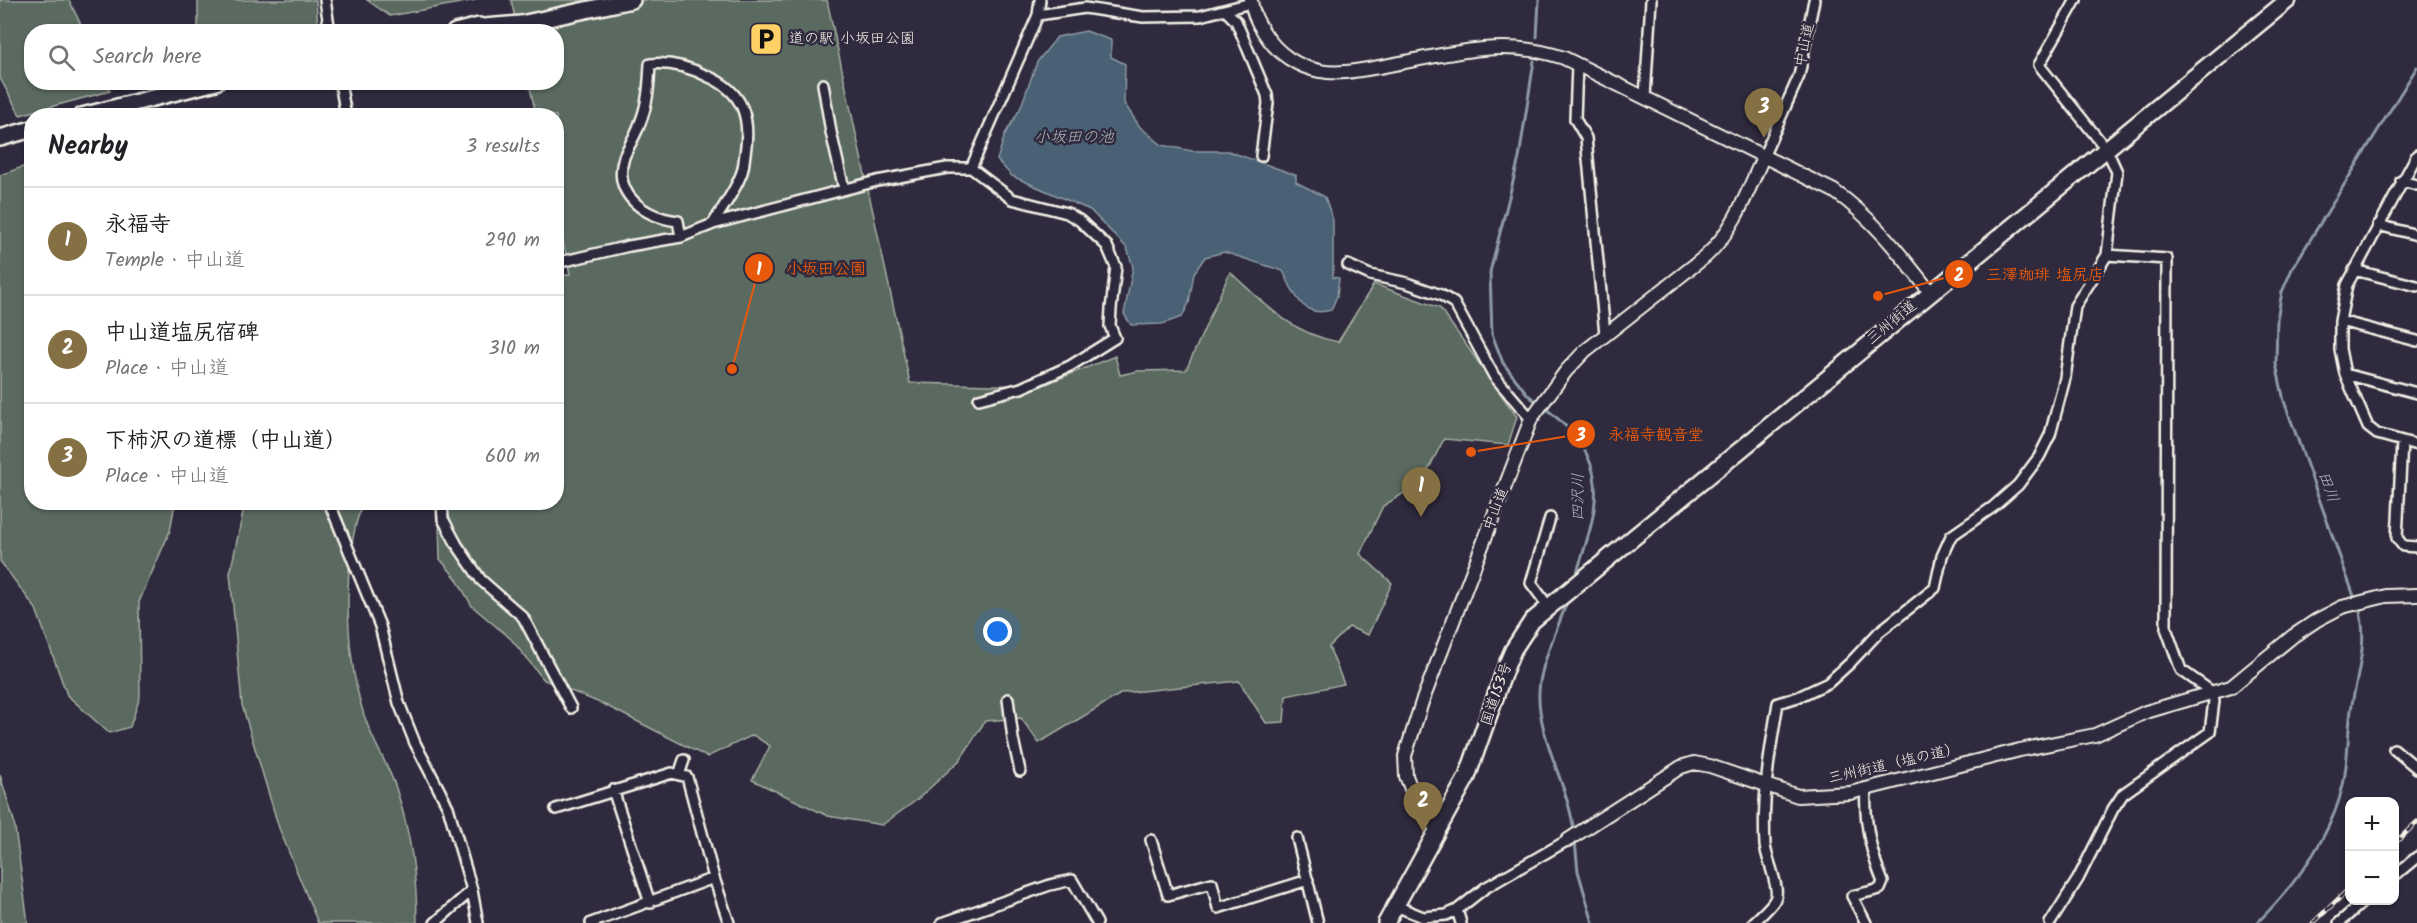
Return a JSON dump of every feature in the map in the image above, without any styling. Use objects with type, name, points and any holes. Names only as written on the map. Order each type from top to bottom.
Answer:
[{"type":"highway","points":[[487,24],[594,0]]},
{"type":"highway","points":[[521,24],[632,0]]},
{"type":"highway","name":"三州街道","points":[[1581,579],[2288,0]]},
{"type":"highway","points":[[110,108],[183,90]]},
{"type":"highway","points":[[0,138],[24,131]]},
{"type":"highway","name":"国道153号","points":[[1439,828],[1467,777],[1513,650],[1532,621],[1581,579]]},
{"type":"highway","points":[[1386,923],[1439,828]]},
{"type":"street","points":[[325,0],[329,24]]},
{"type":"street","points":[[971,168],[1038,15],[1040,0]]},
{"type":"street","points":[[1645,97],[1651,0]]},
{"type":"street","name":"中山道","points":[[1439,828],[1431,823],[1418,806],[1406,776],[1405,756],[1422,702],[1534,415],[1566,371],[1605,334],[1706,256],[1720,242],[1738,213],[1799,76],[1814,0]]},
{"type":"street","points":[[1753,923],[1776,899],[1776,889],[1766,849],[1764,820],[1778,703],[1798,697],[1828,682],[1850,663],[1879,632],[1935,588],[1942,556],[1951,536],[1993,507],[2018,485],[2039,457],[2050,435],[2065,378],[2075,306],[2107,255],[2117,172],[2107,150],[2039,64],[2076,0]]},
{"type":"street","points":[[1038,15],[1085,8],[1143,17],[1200,16],[1251,2],[1261,27],[1279,52],[1305,68],[1335,73],[1481,49],[1503,47],[1539,50],[1577,64],[1808,176],[1845,198],[1885,235],[1930,292]]},
{"type":"street","points":[[1225,10],[1236,21],[1267,95],[1261,156]]},
{"type":"street","points":[[681,237],[678,221],[646,213],[630,198],[622,180],[624,159],[640,125],[647,102],[650,64],[675,65],[723,82],[739,99],[748,119],[742,172],[713,224]]},
{"type":"street","points":[[1577,64],[1575,119],[1586,138],[1605,334]]},
{"type":"street","points":[[823,84],[844,189]]},
{"type":"street","points":[[341,90],[345,108]]},
{"type":"street","points":[[2417,155],[2354,270],[2343,301],[2340,321],[2340,349],[2345,374],[2368,427],[2377,434],[2417,445]]},
{"type":"street","points":[[564,261],[681,237],[713,224],[844,189],[936,170],[971,168],[1012,199],[1054,208],[1079,220],[1107,246],[1116,267],[1110,309],[1110,326],[1114,338],[1070,366],[1021,388],[979,399]]},
{"type":"street","points":[[2401,181],[2417,185]]},
{"type":"street","points":[[2378,225],[2417,235]]},
{"type":"street","points":[[2050,923],[2078,879],[2113,809],[2123,794],[2210,732],[2214,701],[2212,692],[2181,670],[2166,628],[2167,260],[2107,255]]},
{"type":"street","points":[[1348,266],[1370,275],[1407,283],[1441,295],[1454,303],[1494,376],[1534,415]]},
{"type":"street","points":[[2354,270],[2417,286]]},
{"type":"street","points":[[2340,321],[2417,341]]},
{"type":"street","points":[[2345,374],[2417,393]]},
{"type":"street","points":[[2402,442],[2397,538],[2403,546],[2417,547]]},
{"type":"street","points":[[332,510],[380,626],[399,703],[448,807],[472,890],[478,923]]},
{"type":"street","points":[[442,510],[443,519],[457,545],[481,580],[523,617],[571,708]]},
{"type":"street","points":[[1550,518],[1531,583],[1552,602]]},
{"type":"street","name":"三州街道（塩の道）","points":[[1396,906],[1423,917],[1446,915],[1457,910],[1485,888],[1568,840],[1688,764],[1700,763],[1798,796],[1850,793],[2020,750],[2096,735],[2146,712],[2230,687],[2293,636],[2342,607],[2385,596],[2417,595]]},
{"type":"street","points":[[1008,699],[1020,771]]},
{"type":"street","points":[[2394,749],[2417,768]]},
{"type":"street","points":[[680,775],[684,760]]},
{"type":"street","points":[[556,809],[672,773],[687,777],[714,878],[729,923]]},
{"type":"street","points":[[1866,788],[1865,809],[1876,866],[1883,882],[1880,889],[1852,896],[1866,923]]},
{"type":"street","points":[[613,790],[650,903]]},
{"type":"street","points":[[1297,838],[1318,923]]},
{"type":"street","points":[[1151,840],[1168,895],[1212,883],[1218,909],[1308,880]]},
{"type":"street","points":[[2399,872],[2417,857]]},
{"type":"street","points":[[591,923],[714,878]]},
{"type":"street","points":[[942,923],[1050,885],[1072,880],[1097,923]]},
{"type":"street","points":[[435,923],[472,890]]},
{"type":"street","points":[[2339,923],[2359,905]]},
{"type":"street","points":[[1457,910],[1461,923]]},
{"type":"green space","points":[[0,0],[69,0],[81,24],[24,24],[24,90],[110,91],[46,108],[24,108],[24,114],[20,115],[0,78]]},
{"type":"green space","points":[[198,0],[316,0],[318,24],[198,24]]},
{"type":"green space","points":[[367,0],[476,0],[390,16]]},
{"type":"green space","points":[[511,0],[827,0],[910,383],[1041,386],[1115,356],[1120,375],[1138,371],[1186,370],[1230,272],[1279,316],[1306,332],[1338,342],[1374,284],[1440,308],[1517,417],[1508,445],[1444,439],[1422,482],[1383,506],[1360,554],[1392,583],[1368,635],[1349,627],[1329,647],[1344,684],[1286,696],[1284,722],[1266,723],[1239,681],[1122,693],[1039,743],[1021,718],[985,721],[960,760],[918,799],[882,825],[828,816],[752,780],[770,746],[753,735],[707,757],[605,705],[544,680],[511,639],[472,606],[456,578],[440,559],[439,522],[444,510],[564,510],[564,276],[570,274],[564,245],[564,108],[534,108],[531,90],[564,90],[564,24],[516,24]]},
{"type":"green space","points":[[24,166],[24,510],[174,510],[170,531],[139,602],[140,697],[130,727],[109,733],[67,695],[36,609],[0,561],[0,175]]},
{"type":"green space","points":[[244,510],[361,510],[351,553],[348,583],[350,645],[354,675],[368,726],[393,780],[401,804],[414,872],[417,923],[318,923],[279,828],[242,705],[230,573]]},
{"type":"green space","points":[[0,775],[14,821],[28,923],[0,923]]},
{"type":"water","name":"小坂田の池","points":[[1086,31],[1111,40],[1111,57],[1125,64],[1124,103],[1140,127],[1162,145],[1192,151],[1228,151],[1296,175],[1296,182],[1325,197],[1333,220],[1333,277],[1339,278],[1337,296],[1331,310],[1321,312],[1306,307],[1295,295],[1283,271],[1224,252],[1205,257],[1194,273],[1189,303],[1182,317],[1162,324],[1131,325],[1124,314],[1133,267],[1127,248],[1090,210],[1012,176],[997,160],[1005,134],[1020,109],[1037,62],[1057,37]]},
{"type":"waterway","name":"四沢川","points":[[1537,37],[1539,0]]},
{"type":"waterway","name":"四沢川","points":[[1534,61],[1519,158],[1490,272],[1492,334],[1503,363],[1528,395],[1539,404]]},
{"type":"waterway","name":"田川","points":[[2355,599],[2284,401],[2276,364],[2277,319],[2282,292],[2292,269],[2417,67]]},
{"type":"waterway","name":"四沢川","points":[[1545,408],[1583,447],[1592,466],[1595,506],[1575,578]]},
{"type":"waterway","name":"四沢川","points":[[1568,599],[1546,657],[1539,692],[1543,726],[1566,797],[1574,832]]},
{"type":"waterway","name":"田川","points":[[2257,923],[2309,860],[2330,824],[2337,805],[2345,775],[2350,714],[2363,642],[2358,605]]},
{"type":"waterway","name":"四沢川","points":[[1575,841],[1578,871],[1593,923]]},
{"type":"railway","points":[[2399,839],[2417,822]]},
{"type":"railway","points":[[2313,923],[2345,893]]},
{"type":"place","name":"道の駅 小坂田公園","points":[[766,39]]},
{"type":"place","name":"下柿沢の道標（中山道）","points":[[1764,138]]},
{"type":"place","name":"三澤珈琲 塩尻店","points":[[1878,296]]},
{"type":"place","name":"小坂田公園","points":[[732,369]]},
{"type":"place","name":"永福寺観音堂","points":[[1471,452]]},
{"type":"place","name":"永福寺","points":[[1421,517]]},
{"type":"place","name":"中山道塩尻宿碑","points":[[1423,832]]}]
